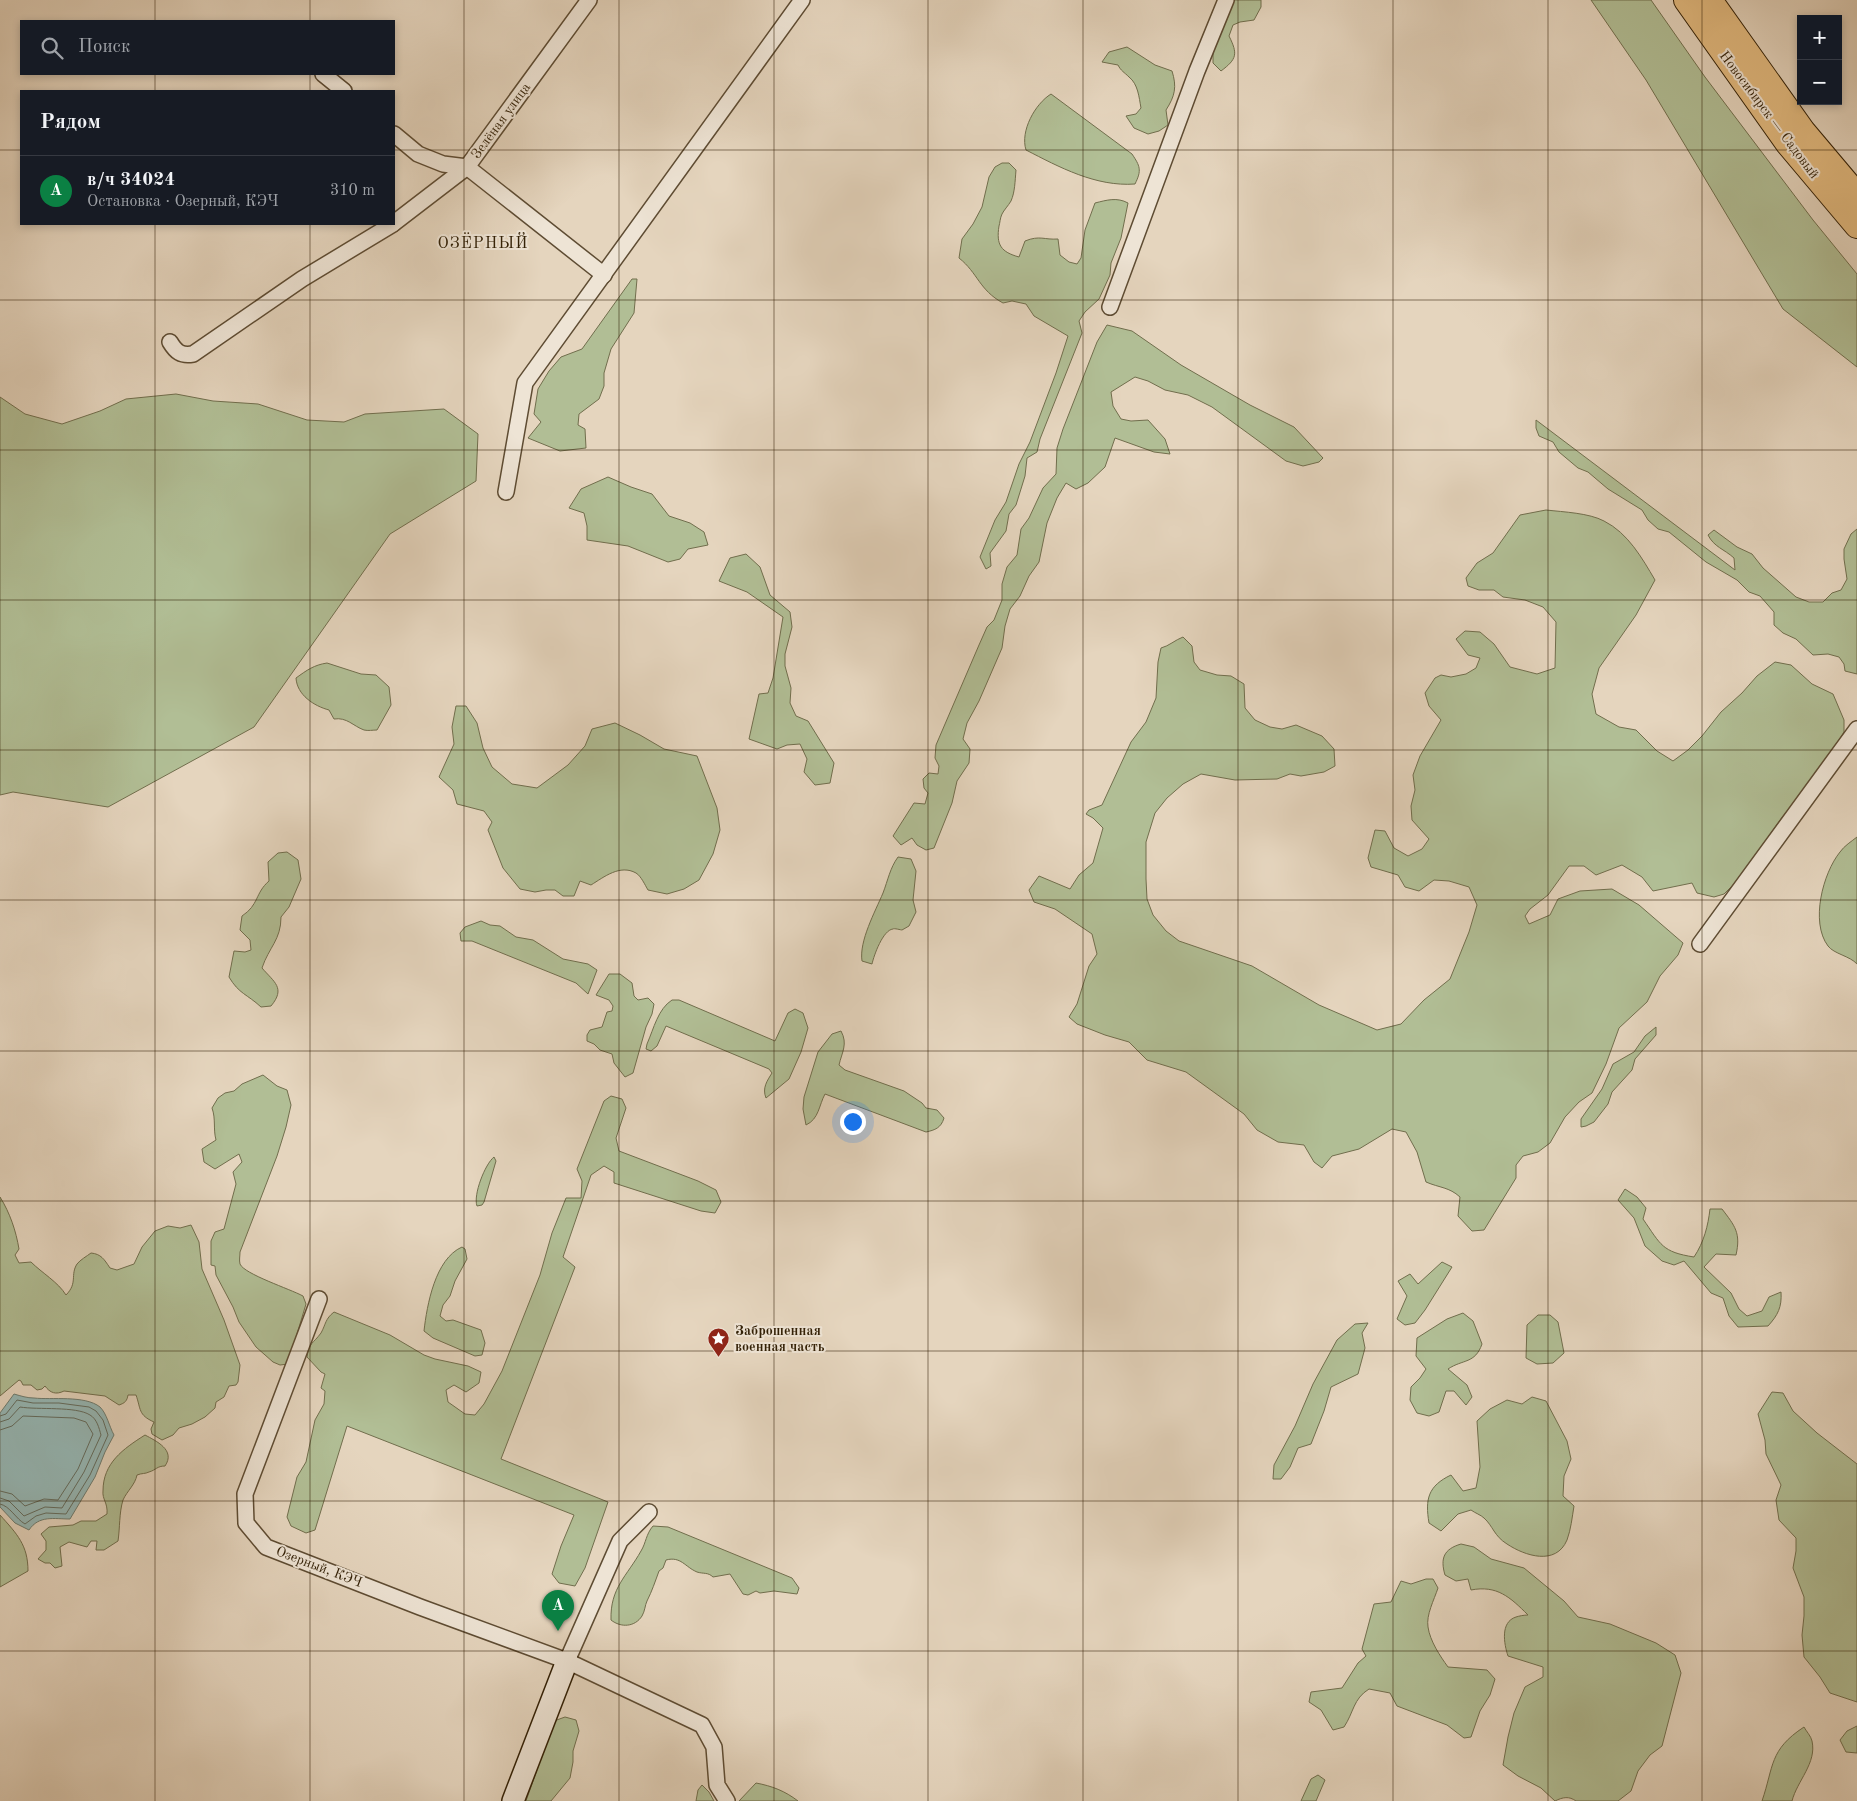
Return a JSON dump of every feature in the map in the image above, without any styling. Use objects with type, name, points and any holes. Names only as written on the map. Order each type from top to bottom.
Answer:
[{"type":"main road","name":"Новосибирск — Садовый","points":[[1686,0],[1788,144],[1857,226]]},
{"type":"main road","name":"Новосибирск — Садовый","points":[[1710,0],[1803,131],[1857,195]]},
{"type":"street","name":"Зелёная улица","points":[[395,221],[467,167],[589,0]]},
{"type":"street","points":[[506,492],[525,383],[802,0]]},
{"type":"street","points":[[1110,307],[1194,80],[1226,0]]},
{"type":"street","points":[[324,75],[343,90]]},
{"type":"street","points":[[395,135],[418,154],[443,164],[467,167],[604,275]]},
{"type":"street","name":"Зелёная улица","points":[[170,342],[176,352],[184,355],[193,354],[302,279],[390,225]]},
{"type":"street","points":[[1700,944],[1857,729]]},
{"type":"street","name":"Озерный, КЭЧ","points":[[319,1299],[245,1494],[246,1523],[266,1547],[420,1607],[567,1661],[702,1725],[714,1747],[717,1785],[727,1801]]},
{"type":"street","points":[[513,1801],[567,1661],[620,1541],[648,1512]]},
{"type":"green space","points":[[1232,0],[1261,0],[1261,7],[1254,20],[1233,25],[1229,36],[1234,47],[1234,56],[1230,63],[1221,71],[1213,63],[1213,44]]},
{"type":"green space","points":[[1591,0],[1651,0],[1705,77],[1813,220],[1857,274],[1857,367],[1783,309],[1646,80]]},
{"type":"green space","points":[[1127,47],[1155,65],[1172,71],[1175,87],[1166,110],[1168,125],[1159,131],[1148,134],[1134,128],[1126,116],[1136,114],[1141,108],[1136,87],[1118,65],[1102,62],[1109,52]]},
{"type":"green space","points":[[1051,94],[1132,154],[1139,168],[1139,175],[1135,184],[1120,184],[1092,179],[1065,169],[1026,150],[1025,135],[1030,119],[1034,111]]},
{"type":"green space","points":[[1002,163],[1009,163],[1016,170],[1013,194],[1011,201],[1001,216],[998,238],[1004,250],[1019,257],[1025,241],[1038,238],[1058,239],[1060,255],[1069,262],[1077,264],[1081,258],[1085,230],[1095,203],[1116,200],[1128,203],[1121,238],[1111,263],[1110,275],[1099,299],[1085,312],[1079,321],[1082,333],[1040,439],[1037,452],[1027,458],[1025,476],[1016,505],[1009,514],[1006,531],[990,553],[991,566],[986,569],[980,557],[995,520],[1006,502],[1019,464],[1030,442],[1068,336],[1034,316],[1026,304],[1012,301],[1003,303],[995,298],[959,258],[962,239],[982,207],[989,177],[995,167]]},
{"type":"green space","points":[[632,279],[637,279],[634,313],[611,349],[604,373],[604,386],[599,399],[579,414],[578,425],[585,429],[586,448],[560,451],[528,438],[541,422],[534,414],[538,389],[549,371],[561,357],[582,349]]},
{"type":"green space","points":[[1107,325],[1132,331],[1181,365],[1250,405],[1294,427],[1323,458],[1319,462],[1303,466],[1286,461],[1212,407],[1188,395],[1165,390],[1148,381],[1135,377],[1111,392],[1113,406],[1121,419],[1131,421],[1148,420],[1165,439],[1170,454],[1154,452],[1115,438],[1105,467],[1088,483],[1076,489],[1066,483],[1057,498],[1047,523],[1039,562],[1029,576],[1020,596],[1010,609],[1002,648],[979,701],[967,723],[963,739],[970,749],[969,763],[957,781],[952,803],[934,848],[926,850],[917,845],[912,838],[901,845],[893,836],[914,803],[925,804],[928,793],[924,788],[923,779],[929,773],[938,774],[939,766],[935,758],[936,745],[987,627],[994,620],[1002,600],[1002,584],[1007,567],[1017,555],[1021,529],[1029,518],[1043,488],[1056,474],[1057,448],[1063,429],[1097,342]]},
{"type":"green space","points":[[176,394],[213,401],[258,404],[307,420],[344,422],[365,414],[444,409],[478,434],[476,481],[390,534],[254,727],[108,807],[13,792],[0,795],[0,397],[25,414],[62,424],[100,411],[126,399]]},
{"type":"green space","points":[[1536,420],[1735,570],[1734,558],[1710,539],[1708,535],[1714,530],[1737,547],[1752,554],[1763,568],[1796,597],[1809,602],[1823,602],[1832,593],[1841,590],[1847,579],[1844,549],[1851,534],[1857,529],[1857,674],[1845,671],[1844,664],[1839,657],[1828,654],[1813,655],[1796,639],[1783,633],[1774,625],[1774,612],[1760,596],[1749,592],[1737,580],[1706,562],[1669,532],[1658,529],[1648,520],[1642,510],[1608,489],[1588,472],[1578,468],[1559,452],[1553,442],[1539,436]]},
{"type":"green space","points":[[608,477],[652,494],[669,516],[690,523],[704,532],[708,545],[688,549],[680,559],[668,562],[628,546],[587,540],[587,526],[584,513],[569,508],[581,489]]},
{"type":"green space","points":[[1546,510],[1591,516],[1613,526],[1634,547],[1655,580],[1636,615],[1599,668],[1592,694],[1596,714],[1619,727],[1636,730],[1657,751],[1673,761],[1688,750],[1721,712],[1757,676],[1775,662],[1791,665],[1812,684],[1833,694],[1844,720],[1844,732],[1804,793],[1783,816],[1738,880],[1724,894],[1714,897],[1697,893],[1692,883],[1653,891],[1642,877],[1622,865],[1596,875],[1584,866],[1569,866],[1548,895],[1530,909],[1525,916],[1529,924],[1550,915],[1558,899],[1580,891],[1612,889],[1639,905],[1683,943],[1678,955],[1660,976],[1647,1002],[1619,1028],[1606,1064],[1592,1093],[1579,1102],[1565,1117],[1550,1143],[1538,1152],[1523,1156],[1516,1165],[1516,1178],[1484,1230],[1472,1231],[1458,1216],[1460,1197],[1448,1189],[1426,1182],[1417,1152],[1406,1132],[1392,1129],[1359,1149],[1332,1156],[1322,1168],[1314,1162],[1304,1145],[1278,1142],[1257,1130],[1244,1114],[1186,1072],[1147,1060],[1129,1042],[1077,1024],[1069,1017],[1077,1004],[1089,966],[1097,954],[1092,934],[1055,909],[1034,902],[1029,890],[1039,876],[1070,889],[1079,875],[1093,863],[1103,828],[1086,814],[1089,810],[1102,805],[1131,742],[1146,722],[1156,698],[1158,662],[1161,648],[1183,637],[1192,646],[1194,662],[1200,670],[1217,675],[1231,676],[1244,684],[1245,708],[1255,720],[1270,727],[1282,729],[1296,725],[1322,736],[1334,749],[1335,766],[1324,772],[1301,776],[1290,774],[1277,779],[1235,780],[1201,774],[1183,784],[1167,798],[1155,813],[1146,842],[1147,899],[1153,915],[1166,931],[1179,941],[1252,966],[1319,1005],[1377,1030],[1401,1024],[1424,1000],[1450,979],[1469,932],[1477,905],[1469,887],[1449,881],[1434,880],[1419,891],[1405,887],[1398,875],[1371,867],[1368,858],[1375,830],[1385,831],[1394,848],[1408,856],[1422,849],[1429,839],[1412,820],[1411,806],[1415,790],[1413,775],[1420,756],[1441,720],[1429,706],[1425,693],[1435,678],[1441,675],[1451,677],[1466,674],[1476,668],[1480,658],[1468,655],[1456,639],[1465,631],[1480,632],[1494,644],[1510,667],[1537,674],[1555,668],[1556,622],[1543,607],[1525,600],[1503,597],[1494,590],[1479,590],[1468,586],[1466,578],[1477,563],[1493,553],[1520,515]]},
{"type":"green space","points":[[746,554],[760,567],[770,595],[790,612],[792,627],[785,654],[785,666],[791,688],[790,703],[796,716],[808,721],[834,763],[830,783],[815,785],[804,772],[807,759],[800,744],[787,745],[777,749],[749,739],[759,694],[768,693],[773,678],[783,617],[747,592],[719,581],[730,558]]},
{"type":"green space","points":[[327,663],[361,674],[376,675],[389,687],[391,705],[377,730],[364,730],[346,721],[334,719],[329,710],[312,703],[299,690],[296,678],[311,668]]},
{"type":"green space","points":[[456,706],[466,706],[477,723],[483,748],[492,767],[512,784],[537,788],[568,765],[585,746],[592,729],[615,723],[664,749],[697,756],[717,808],[720,830],[713,854],[699,880],[684,889],[667,894],[648,890],[638,874],[624,870],[607,875],[591,885],[580,881],[574,896],[563,896],[555,890],[535,892],[520,889],[503,868],[488,830],[492,822],[484,811],[457,804],[453,790],[439,777],[454,744],[452,727]]},
{"type":"green space","points":[[1857,837],[1857,964],[1828,946],[1823,936],[1819,911],[1828,872],[1840,852]]},
{"type":"green space","points":[[287,852],[298,860],[301,879],[289,907],[281,917],[277,938],[262,968],[274,981],[278,994],[271,1006],[261,1007],[240,991],[229,977],[234,951],[245,952],[251,950],[250,940],[240,930],[242,916],[251,908],[261,890],[269,881],[268,862],[278,853]]},
{"type":"green space","points":[[898,857],[911,859],[916,871],[913,900],[916,912],[909,926],[902,930],[889,930],[882,938],[872,964],[862,961],[863,945],[868,927]]},
{"type":"green space","points":[[481,921],[490,925],[500,926],[516,937],[533,940],[563,959],[588,964],[597,970],[588,994],[576,983],[472,941],[461,941],[460,933],[465,927]]},
{"type":"green space","points":[[609,974],[620,974],[632,983],[634,996],[638,1000],[648,998],[654,1004],[633,1073],[625,1077],[614,1063],[612,1054],[600,1050],[594,1044],[587,1041],[587,1035],[590,1030],[602,1027],[607,1012],[612,1011],[613,1006],[609,1000],[596,995]]},
{"type":"green space","points":[[672,1000],[679,1000],[775,1041],[788,1013],[795,1009],[803,1013],[808,1028],[801,1052],[789,1079],[766,1098],[765,1088],[772,1073],[769,1069],[666,1026],[657,1046],[651,1051],[646,1049],[654,1025],[663,1008]]},
{"type":"green space","points":[[1656,1027],[1656,1035],[1635,1059],[1632,1070],[1612,1092],[1608,1104],[1594,1122],[1581,1127],[1581,1119],[1602,1089],[1613,1064],[1634,1052],[1645,1036]]},
{"type":"green space","points":[[841,1031],[844,1044],[839,1065],[845,1070],[904,1091],[922,1103],[926,1108],[937,1110],[944,1118],[939,1126],[926,1132],[825,1094],[814,1119],[806,1125],[803,1109],[804,1097],[818,1052],[832,1034]]},
{"type":"green space","points":[[263,1075],[277,1086],[287,1090],[291,1105],[277,1156],[240,1252],[240,1264],[250,1272],[303,1296],[306,1304],[288,1364],[280,1365],[273,1362],[256,1347],[239,1322],[216,1275],[215,1266],[211,1265],[211,1241],[215,1232],[224,1229],[236,1184],[233,1172],[242,1162],[239,1154],[215,1169],[204,1162],[202,1149],[216,1140],[212,1108],[218,1098],[225,1093],[234,1091],[242,1084]]},
{"type":"green space","points":[[611,1096],[622,1099],[626,1108],[616,1138],[619,1151],[698,1181],[716,1190],[721,1202],[715,1213],[701,1211],[614,1183],[614,1172],[604,1166],[591,1175],[563,1257],[575,1267],[501,1459],[608,1502],[585,1568],[575,1586],[559,1583],[552,1574],[574,1515],[347,1426],[315,1530],[306,1533],[291,1526],[287,1517],[297,1477],[306,1462],[315,1420],[324,1404],[325,1391],[321,1388],[325,1374],[307,1357],[310,1346],[321,1333],[329,1317],[334,1312],[390,1335],[424,1355],[468,1366],[481,1372],[479,1383],[466,1392],[454,1385],[446,1390],[448,1402],[465,1414],[475,1415],[484,1404],[502,1371],[540,1275],[552,1233],[566,1198],[581,1198],[582,1181],[577,1169],[604,1101]]},
{"type":"green space","points":[[494,1157],[496,1161],[484,1202],[482,1205],[477,1206],[476,1201],[481,1180],[487,1166]]},
{"type":"green space","points":[[1625,1189],[1637,1197],[1646,1208],[1643,1219],[1663,1246],[1683,1255],[1694,1257],[1705,1234],[1710,1209],[1722,1209],[1736,1230],[1738,1241],[1736,1255],[1716,1254],[1704,1267],[1731,1293],[1739,1309],[1747,1316],[1762,1311],[1769,1297],[1781,1292],[1779,1310],[1768,1326],[1738,1327],[1729,1316],[1723,1298],[1711,1293],[1684,1261],[1674,1265],[1662,1261],[1645,1246],[1634,1218],[1618,1200]]},
{"type":"green space","points":[[0,1197],[7,1209],[14,1229],[19,1249],[15,1255],[19,1263],[31,1262],[63,1290],[66,1295],[72,1287],[77,1264],[91,1253],[100,1256],[110,1268],[117,1270],[134,1264],[142,1247],[155,1231],[168,1226],[180,1228],[191,1225],[199,1242],[202,1269],[224,1320],[240,1365],[236,1385],[229,1386],[224,1397],[216,1402],[215,1408],[205,1417],[179,1428],[173,1435],[162,1440],[152,1434],[151,1429],[154,1422],[143,1414],[136,1395],[128,1395],[125,1402],[119,1405],[105,1396],[64,1391],[53,1393],[45,1386],[37,1390],[31,1385],[23,1385],[19,1380],[0,1396]]},
{"type":"green space","points":[[462,1247],[465,1249],[467,1259],[455,1281],[450,1296],[443,1305],[440,1316],[446,1321],[453,1320],[481,1330],[485,1343],[482,1355],[475,1356],[433,1338],[424,1331],[430,1296],[439,1272],[453,1253]]},
{"type":"green space","points":[[1442,1262],[1452,1267],[1415,1323],[1405,1325],[1397,1319],[1407,1296],[1398,1281],[1410,1274],[1418,1284]]},
{"type":"green space","points":[[1463,1313],[1473,1321],[1482,1344],[1476,1355],[1472,1358],[1448,1369],[1467,1385],[1472,1397],[1466,1405],[1454,1391],[1446,1391],[1439,1412],[1429,1416],[1417,1413],[1410,1400],[1411,1387],[1426,1369],[1416,1356],[1417,1338],[1447,1319]]},
{"type":"green space","points":[[1538,1315],[1550,1315],[1558,1322],[1564,1353],[1553,1363],[1537,1364],[1526,1358],[1527,1325]]},
{"type":"green space","points":[[1368,1323],[1362,1333],[1365,1348],[1358,1374],[1331,1387],[1311,1444],[1298,1448],[1290,1467],[1281,1479],[1273,1479],[1274,1465],[1295,1426],[1313,1384],[1337,1340],[1355,1324]]},
{"type":"green space","points":[[1772,1392],[1783,1393],[1793,1411],[1817,1433],[1857,1464],[1857,1702],[1830,1693],[1804,1657],[1802,1635],[1804,1597],[1793,1568],[1796,1538],[1779,1520],[1776,1500],[1781,1485],[1766,1454],[1765,1440],[1758,1414]]},
{"type":"green space","points":[[1532,1397],[1546,1401],[1567,1441],[1571,1459],[1564,1476],[1563,1496],[1574,1506],[1567,1540],[1562,1548],[1548,1556],[1531,1555],[1522,1552],[1503,1541],[1484,1518],[1471,1510],[1458,1514],[1441,1531],[1429,1523],[1428,1500],[1433,1489],[1443,1479],[1451,1475],[1463,1491],[1476,1488],[1480,1467],[1477,1421],[1490,1409],[1507,1400],[1522,1404]]},
{"type":"green space","points":[[145,1435],[163,1447],[168,1455],[168,1460],[165,1466],[137,1475],[135,1482],[123,1500],[118,1541],[104,1550],[96,1550],[97,1541],[91,1541],[87,1547],[69,1542],[60,1547],[62,1566],[55,1568],[50,1563],[45,1563],[38,1559],[46,1550],[46,1541],[41,1534],[49,1527],[73,1525],[81,1521],[96,1521],[107,1514],[103,1494],[106,1472],[122,1451]]},
{"type":"green space","points":[[0,1515],[24,1547],[28,1571],[0,1587]]},
{"type":"green space","points":[[653,1526],[668,1527],[792,1578],[799,1588],[797,1594],[774,1591],[760,1593],[756,1591],[748,1595],[743,1594],[730,1574],[713,1577],[697,1572],[675,1559],[671,1559],[666,1560],[663,1568],[659,1571],[639,1620],[628,1625],[615,1623],[611,1620],[611,1609],[616,1591],[641,1551]]},
{"type":"green space","points":[[1461,1544],[1474,1547],[1491,1559],[1524,1568],[1564,1601],[1578,1617],[1610,1624],[1656,1643],[1675,1655],[1681,1673],[1662,1746],[1650,1755],[1638,1771],[1631,1791],[1618,1801],[1576,1801],[1566,1798],[1555,1801],[1541,1788],[1518,1776],[1503,1765],[1514,1713],[1525,1687],[1543,1677],[1543,1667],[1508,1656],[1505,1646],[1504,1634],[1507,1624],[1517,1617],[1528,1615],[1509,1598],[1496,1591],[1488,1589],[1471,1590],[1468,1579],[1456,1581],[1445,1575],[1443,1559],[1445,1555],[1455,1546]]},
{"type":"green space","points":[[1426,1579],[1433,1579],[1438,1588],[1429,1613],[1428,1627],[1433,1643],[1445,1663],[1448,1667],[1487,1670],[1495,1679],[1490,1695],[1480,1711],[1471,1737],[1464,1738],[1447,1725],[1397,1706],[1390,1693],[1369,1689],[1357,1701],[1344,1727],[1333,1730],[1321,1710],[1309,1702],[1311,1692],[1342,1688],[1358,1663],[1366,1656],[1362,1649],[1374,1604],[1391,1602],[1401,1581],[1411,1584]]},
{"type":"green space","points":[[565,1717],[576,1720],[579,1731],[573,1751],[570,1778],[551,1801],[526,1801],[554,1721]]},
{"type":"green space","points":[[1857,1726],[1857,1753],[1846,1752],[1840,1740],[1847,1731]]},
{"type":"green space","points":[[1804,1727],[1811,1737],[1812,1757],[1792,1801],[1762,1801],[1778,1751],[1784,1743]]},
{"type":"green space","points":[[1318,1775],[1325,1780],[1316,1801],[1301,1801],[1311,1779]]},
{"type":"green space","points":[[756,1783],[778,1789],[798,1801],[739,1801]]},
{"type":"green space","points":[[702,1785],[714,1801],[696,1801],[698,1790]]},
{"type":"water","points":[[14,1394],[31,1398],[77,1399],[94,1403],[100,1407],[106,1417],[114,1435],[95,1477],[70,1519],[42,1520],[33,1525],[29,1530],[15,1523],[0,1507],[0,1413]]},
{"type":"place","name":"Заброшенная военная часть","points":[[719,1358]]},
{"type":"place","name":"в/ч 34024","points":[[558,1631]]},
{"type":"district","name":"ОЗЁРНЫЙ","points":[[483,244]]}]
